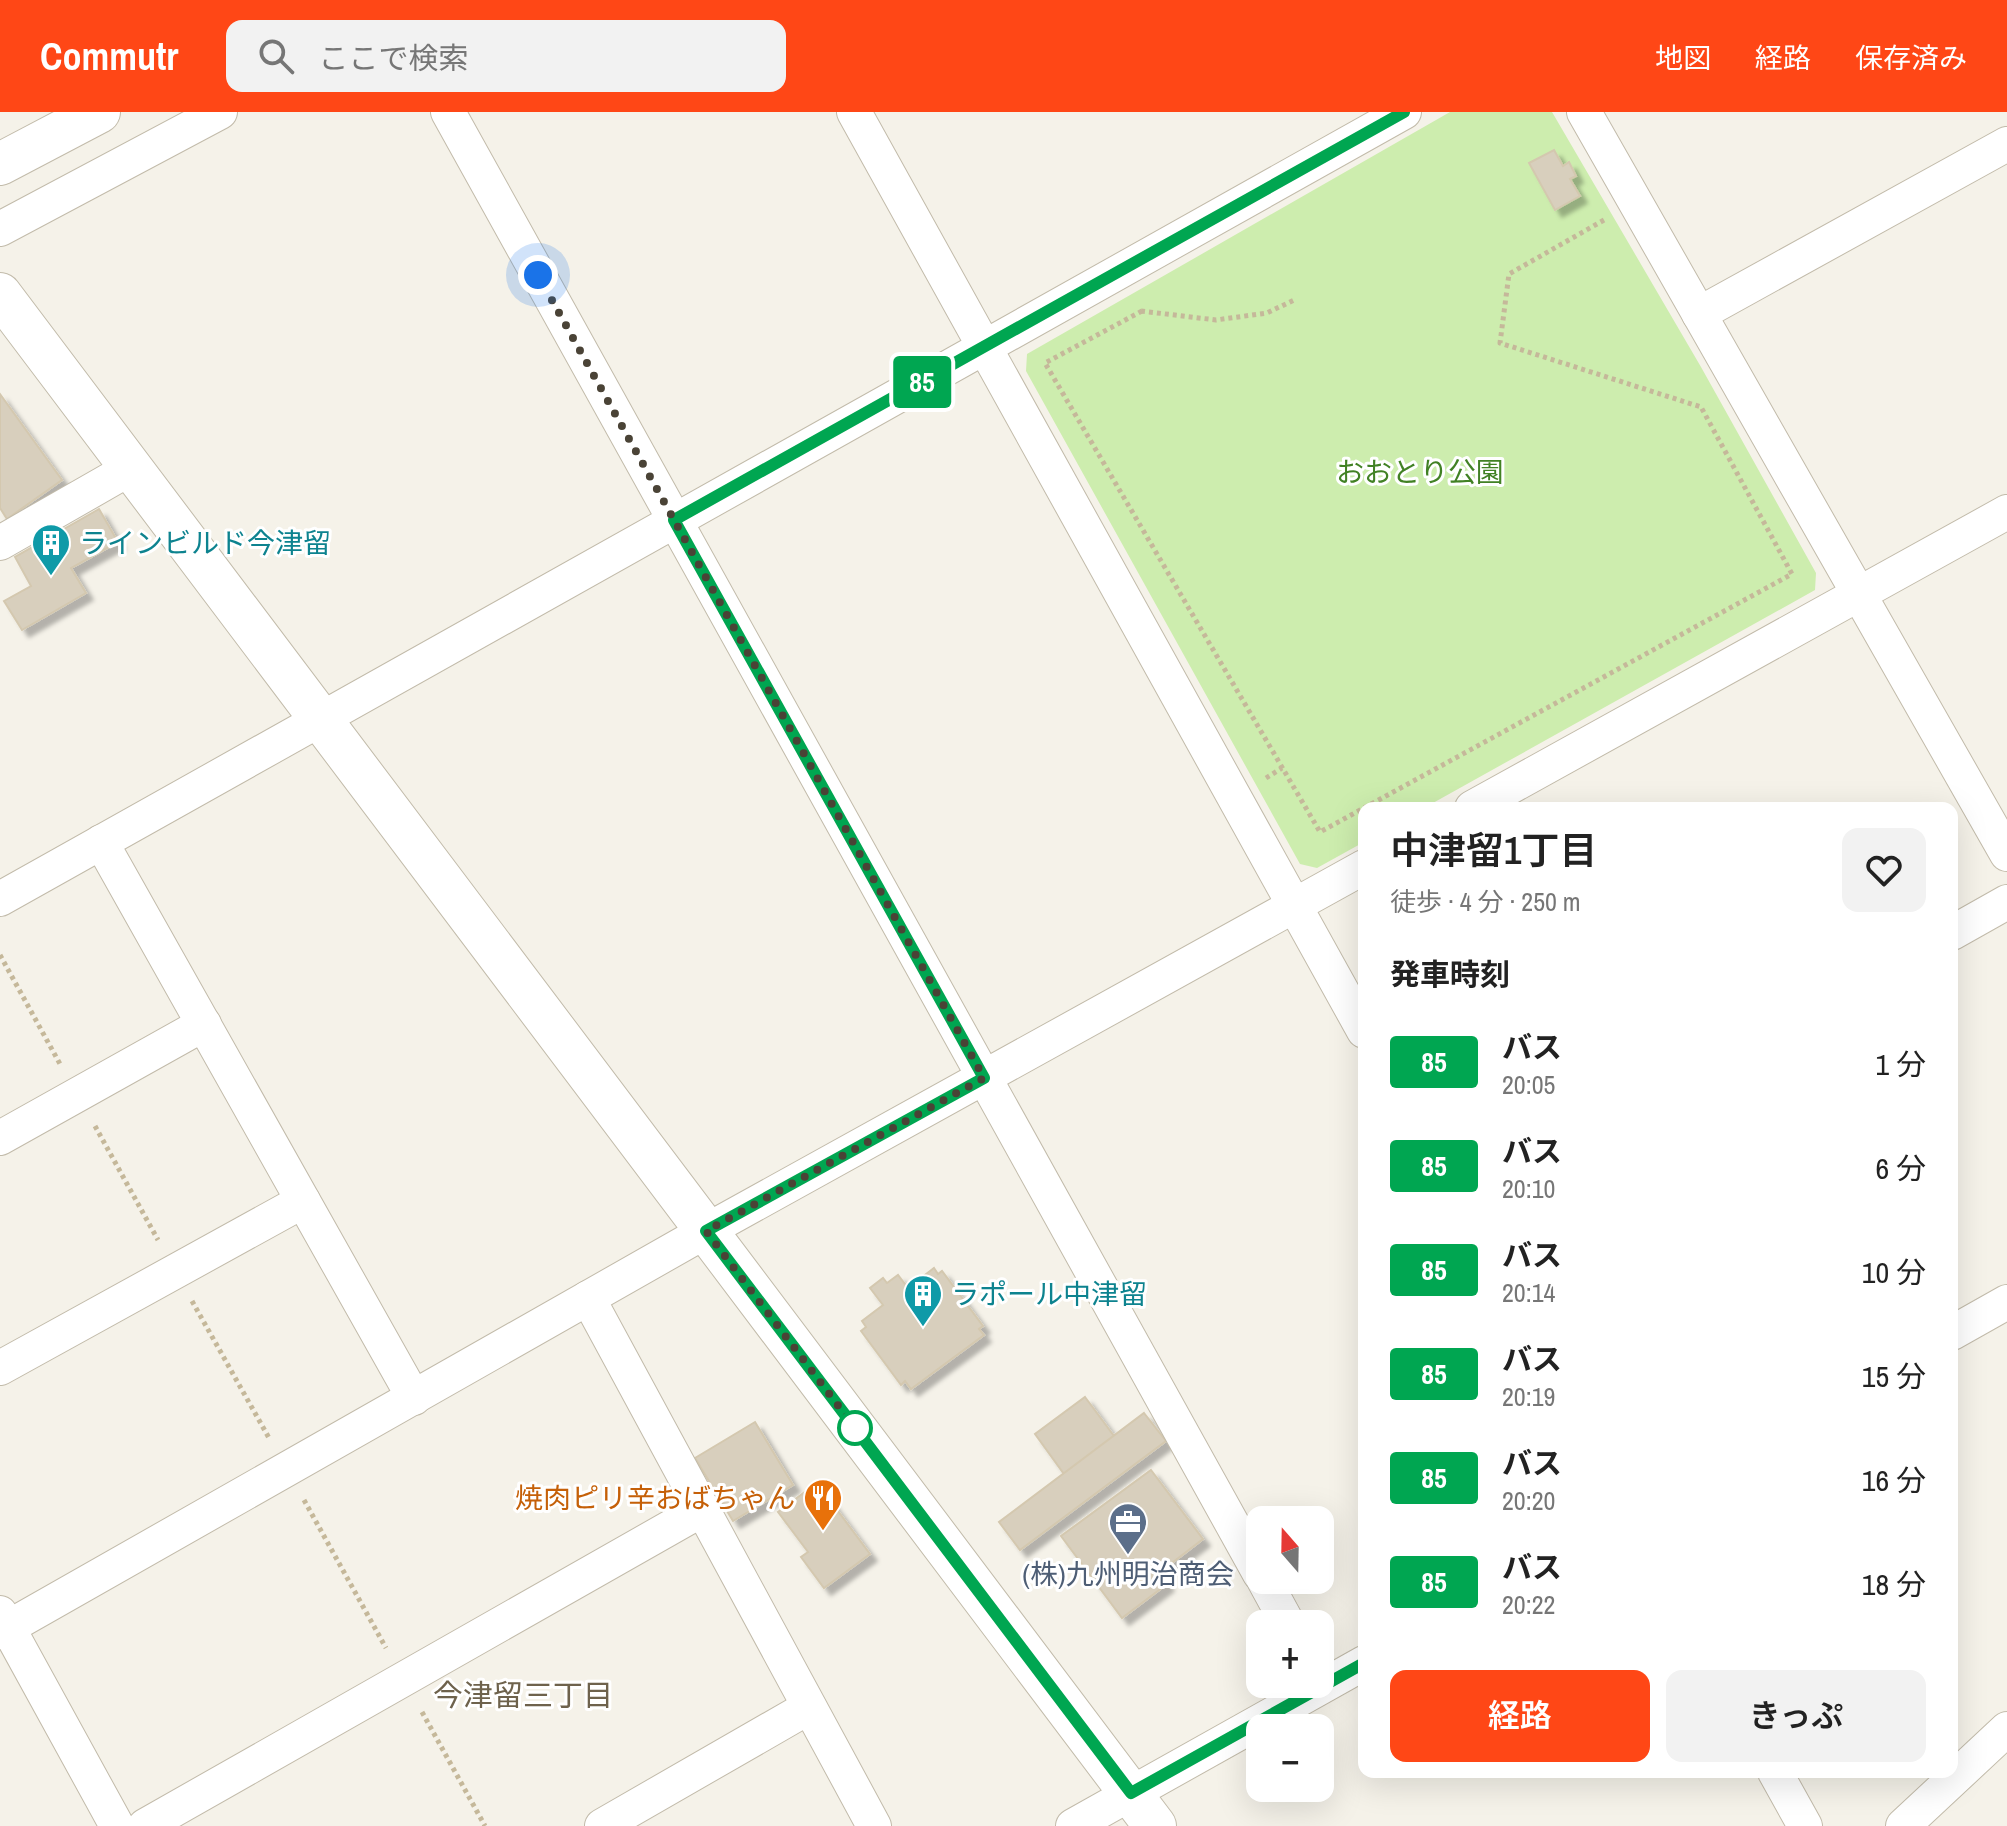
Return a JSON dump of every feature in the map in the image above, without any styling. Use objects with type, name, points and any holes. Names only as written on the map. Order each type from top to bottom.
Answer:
[{"type":"street","points":[[0,164],[99,112]]},
{"type":"street","points":[[0,229],[220,112]]},
{"type":"street","points":[[448,112],[1246,1549]]},
{"type":"street","points":[[854,112],[1358,1020]]},
{"type":"street","points":[[0,899],[1404,112]]},
{"type":"street","points":[[1584,112],[2007,854]]},
{"type":"street","points":[[1699,314],[2007,144]]},
{"type":"street","points":[[0,294],[1155,1826]]},
{"type":"street","points":[[0,543],[131,468]]},
{"type":"street","points":[[1483,802],[2007,512]]},
{"type":"street","points":[[101,842],[414,1398]]},
{"type":"street","points":[[117,1826],[3,1624],[1358,870]]},
{"type":"street","points":[[1958,930],[2007,902]]},
{"type":"street","points":[[0,1138],[204,1024]]},
{"type":"street","points":[[0,1368],[303,1201]]},
{"type":"street","points":[[588,1298],[874,1826]]},
{"type":"street","points":[[1958,1330],[2007,1302]]},
{"type":"street","points":[[145,1826],[703,1509]]},
{"type":"street","points":[[1334,1678],[1358,1666]]},
{"type":"street","points":[[1073,1826],[1297,1698]]},
{"type":"street","points":[[602,1826],[809,1707]]},
{"type":"street","points":[[1958,1775],[2007,1729]]},
{"type":"street","points":[[1778,1778],[1805,1826]]},
{"type":"street","points":[[1903,1826],[1954,1778]]},
{"type":"path","points":[[1635,202],[1509,274],[1500,343],[1701,407],[1720,401],[1742,388]]},
{"type":"path","points":[[1115,274],[1142,311]]},
{"type":"path","points":[[1294,300],[1267,313],[1216,320],[1142,311],[1045,363],[1320,832],[1358,811]]},
{"type":"path","points":[[1375,802],[1792,574],[1701,407]]},
{"type":"path","points":[[0,955],[63,1070]]},
{"type":"path","points":[[92,1120],[161,1244]]},
{"type":"path","points":[[189,1295],[274,1446]]},
{"type":"path","points":[[298,1490],[389,1653]]},
{"type":"path","points":[[418,1704],[485,1826]]},
{"type":"green space","name":"おおとり公園","points":[[1450,112],[1552,112],[1701,367],[1816,573],[1815,590],[1435,802],[1358,802],[1358,845],[1317,868],[1300,864],[1026,371],[1027,354]]},
{"type":"building","points":[[1554,150],[1563,166],[1569,162],[1576,176],[1570,179],[1580,196],[1555,210],[1529,163]]},
{"type":"building","points":[[0,394],[62,480],[7,519],[0,508]]},
{"type":"building","name":"ラインビルド今津留","points":[[99,509],[118,542],[71,568],[86,593],[22,630],[4,601],[31,586],[15,557]]},
{"type":"building","name":"ラポール中津留","points":[[934,1268],[938,1274],[942,1271],[983,1326],[979,1329],[984,1335],[911,1389],[905,1381],[901,1385],[861,1331],[866,1327],[862,1321],[883,1305],[870,1288],[883,1278],[887,1283],[898,1275],[908,1288]]},
{"type":"building","points":[[1085,1397],[1114,1436],[1064,1474],[1035,1434]]},
{"type":"building","points":[[1144,1413],[1166,1441],[1020,1550],[999,1522]]},
{"type":"building","points":[[755,1422],[793,1485],[733,1521],[695,1458]]},
{"type":"building","name":"(株)九州明治商会","points":[[1151,1470],[1203,1539],[1159,1573],[1167,1584],[1122,1618],[1061,1536]]},
{"type":"building","name":"焼肉ピリ辛おばちゃん","points":[[817,1483],[870,1554],[824,1588],[801,1557],[808,1552],[778,1512]]},
{"type":"bus line","name":"85","points":[[1358,1666],[1131,1793],[706,1231],[984,1078],[674,520],[1404,112]]},
{"type":"place","name":"ラインビルド今津留","points":[[51,577]]},
{"type":"place","name":"ラポール中津留","points":[[923,1328]]},
{"type":"place","name":"焼肉ピリ辛おばちゃん","points":[[823,1532]]},
{"type":"place","name":"(株)九州明治商会","points":[[1128,1556]]},
{"type":"district","name":"今津留三丁目","points":[[523,1696]]},
{"type":"route","points":[[538,275],[984,1078],[706,1231],[855,1428]]}]
